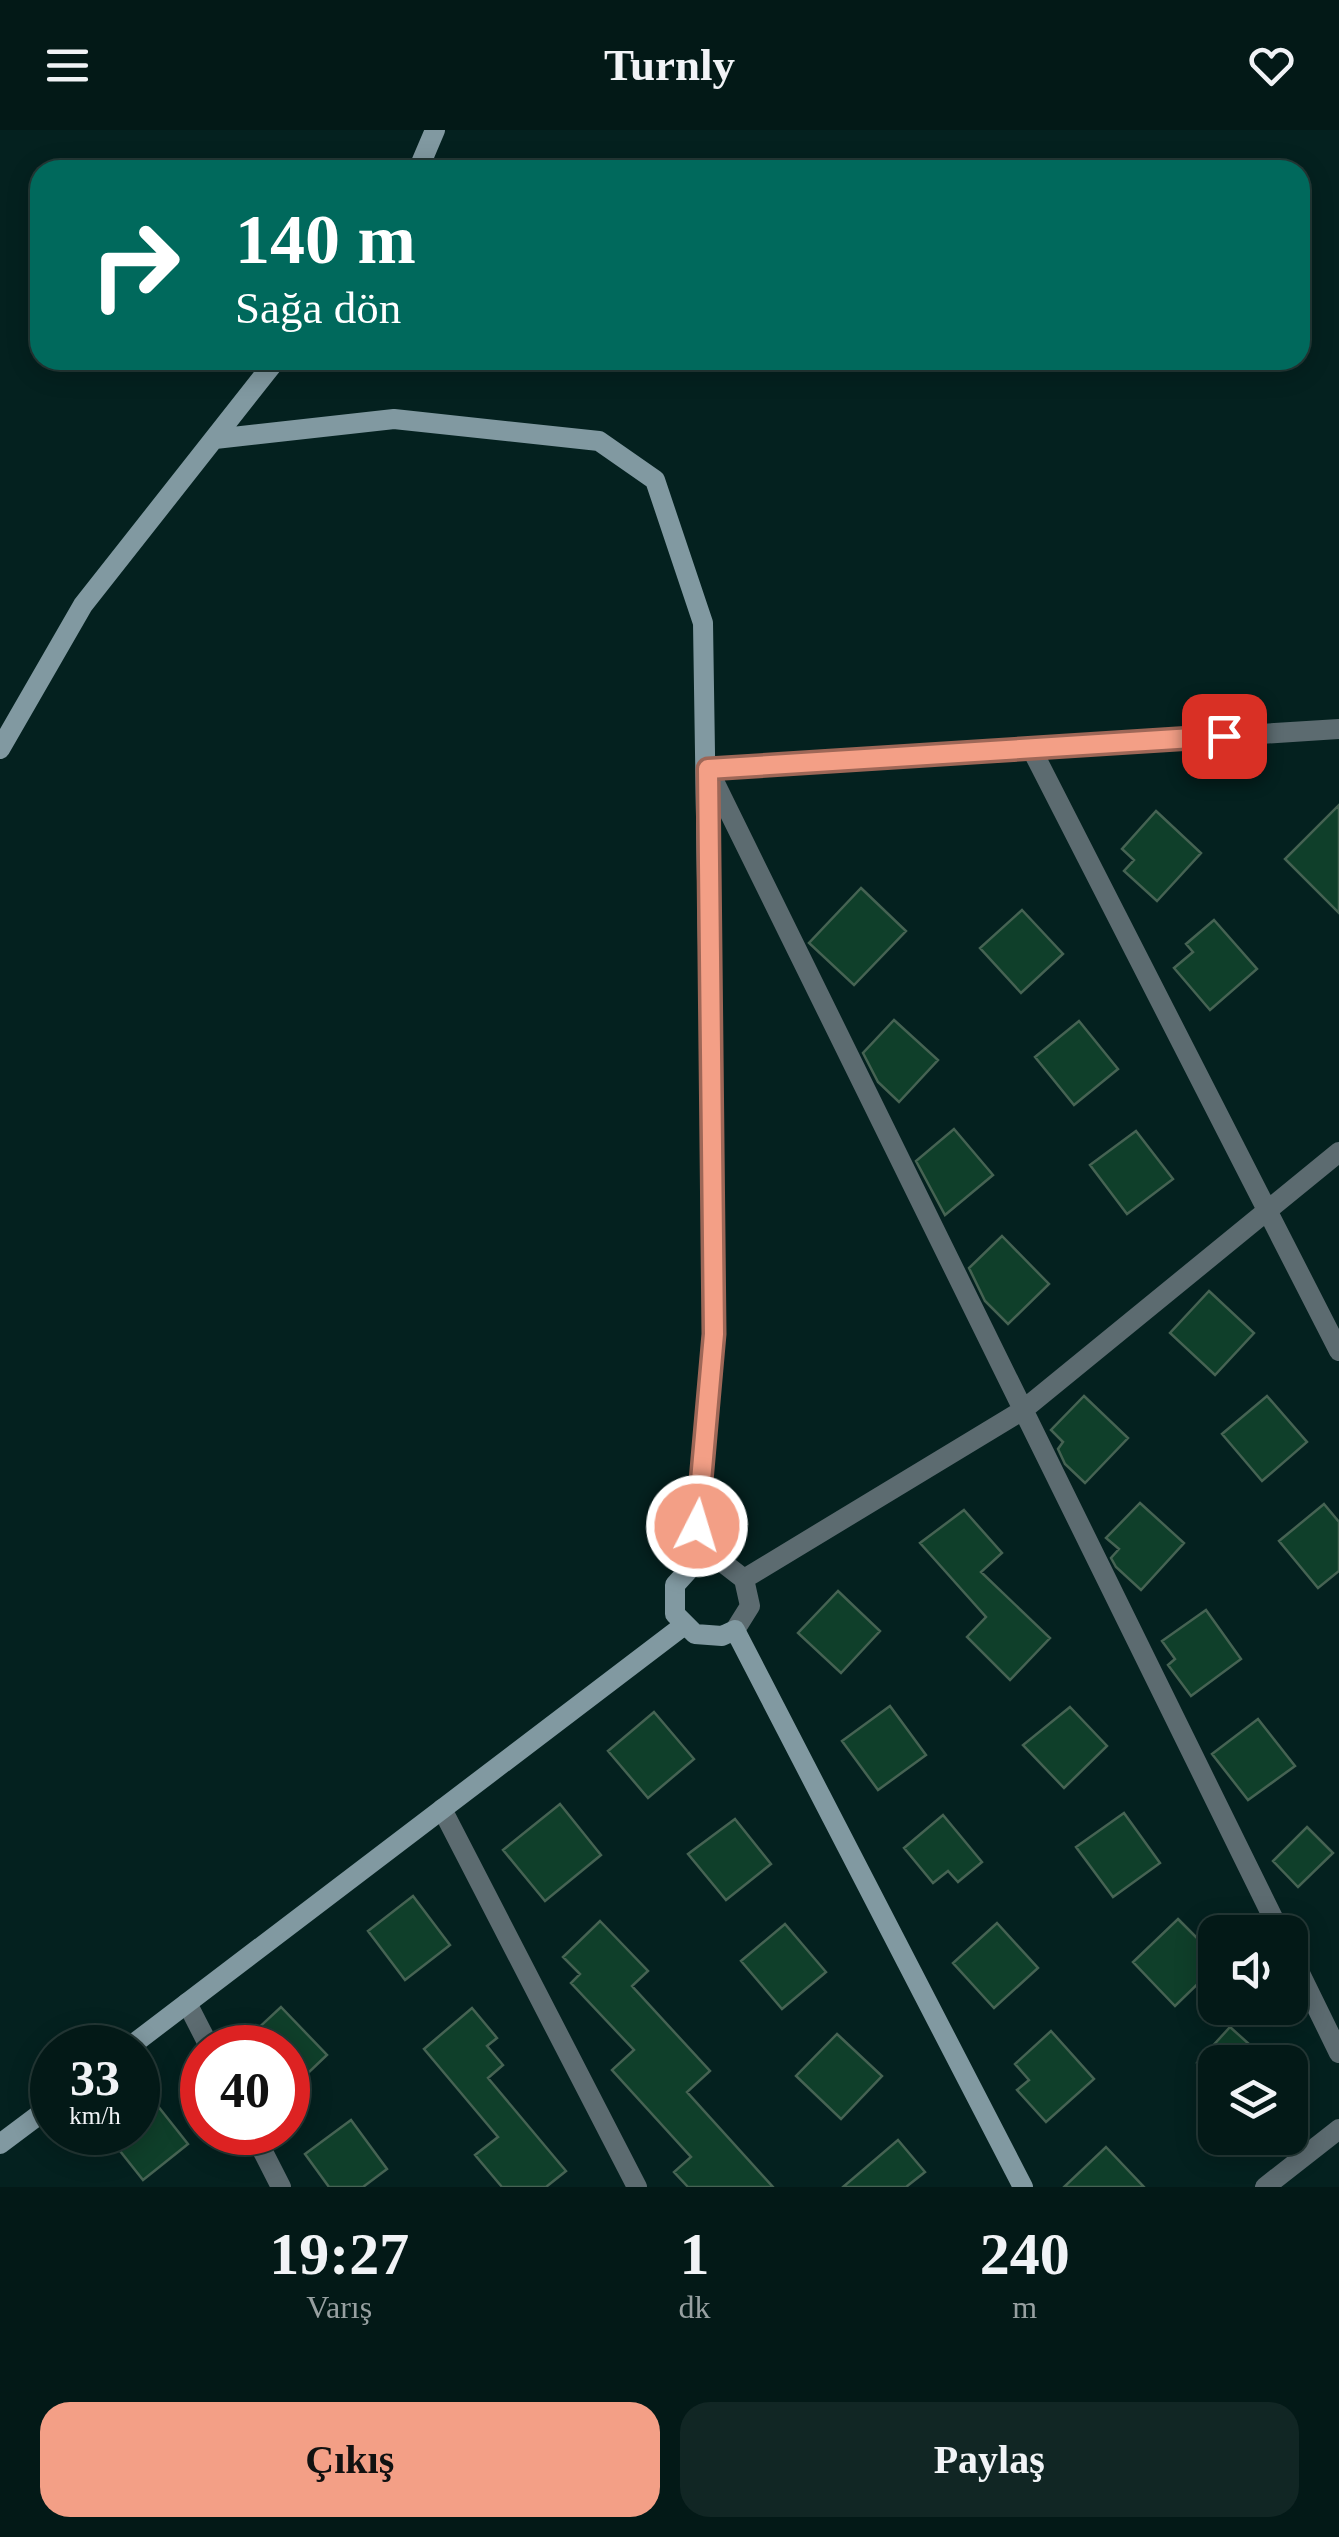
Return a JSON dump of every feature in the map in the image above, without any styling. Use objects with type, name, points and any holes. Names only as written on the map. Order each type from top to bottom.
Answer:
[{"type":"street","points":[[422,160],[435,130]]},
{"type":"street","points":[[0,749],[82,605],[268,370]]},
{"type":"street","points":[[214,439],[394,419],[599,441],[656,480],[703,623],[708,769],[714,1334],[694,1564],[675,1585],[672,1600],[683,1626],[694,1634],[708,1638],[735,1630],[750,1606],[744,1579],[722,1562],[694,1564]]},
{"type":"street","points":[[708,769],[1339,729]]},
{"type":"street","points":[[1032,748],[1339,1351]]},
{"type":"street","points":[[708,769],[1272,1915]]},
{"type":"street","points":[[744,1579],[1023,1410],[1339,1152]]},
{"type":"street","points":[[158,2025],[683,1626]]},
{"type":"street","points":[[735,1630],[1023,2187]]},
{"type":"street","points":[[442,1809],[636,2187]]},
{"type":"street","points":[[1308,1990],[1339,2053]]},
{"type":"street","points":[[187,2002],[198,2025]]},
{"type":"street","points":[[0,2144],[30,2121]]},
{"type":"street","points":[[1265,2187],[1339,2129]]},
{"type":"street","points":[[265,2155],[281,2187]]},
{"type":"building","points":[[1339,805],[1339,913],[1285,859]]},
{"type":"building","points":[[1156,811],[1201,853],[1157,901],[1124,871],[1134,860],[1122,849]]},
{"type":"building","points":[[861,888],[906,931],[854,985],[809,943]]},
{"type":"building","points":[[1022,910],[1063,954],[1021,993],[980,948]]},
{"type":"building","points":[[1214,920],[1257,969],[1210,1010],[1174,968],[1193,952],[1186,944]]},
{"type":"building","points":[[894,1020],[938,1060],[899,1102],[878,1082],[863,1053]]},
{"type":"building","points":[[1079,1021],[1118,1069],[1074,1105],[1035,1057]]},
{"type":"building","points":[[954,1129],[993,1175],[945,1215],[916,1161]]},
{"type":"building","points":[[1136,1131],[1173,1179],[1127,1214],[1090,1165]]},
{"type":"building","points":[[1002,1236],[1049,1284],[1008,1324],[985,1301],[969,1268]]},
{"type":"building","points":[[1209,1291],[1254,1333],[1215,1375],[1170,1333]]},
{"type":"building","points":[[1084,1396],[1128,1438],[1085,1483],[1065,1464],[1058,1449],[1063,1442],[1051,1430]]},
{"type":"building","points":[[1267,1396],[1307,1442],[1262,1481],[1222,1434]]},
{"type":"building","points":[[1140,1503],[1184,1543],[1141,1590],[1116,1567],[1111,1558],[1119,1549],[1106,1538]]},
{"type":"building","points":[[1324,1504],[1339,1522],[1339,1571],[1318,1588],[1279,1541]]},
{"type":"building","points":[[964,1510],[1002,1553],[981,1572],[1050,1638],[1010,1680],[967,1637],[986,1617],[920,1543]]},
{"type":"building","points":[[838,1591],[880,1631],[841,1673],[798,1633]]},
{"type":"building","points":[[1206,1610],[1241,1659],[1191,1696],[1168,1665],[1175,1659],[1162,1641]]},
{"type":"building","points":[[890,1706],[926,1755],[878,1790],[842,1741]]},
{"type":"building","points":[[1070,1707],[1107,1746],[1064,1788],[1023,1745]]},
{"type":"building","points":[[654,1712],[694,1759],[648,1798],[608,1751]]},
{"type":"building","points":[[1258,1719],[1295,1766],[1248,1800],[1212,1754]]},
{"type":"building","points":[[560,1804],[601,1855],[545,1901],[503,1850]]},
{"type":"building","points":[[1124,1813],[1160,1863],[1113,1897],[1076,1847]]},
{"type":"building","points":[[943,1815],[982,1862],[958,1882],[948,1871],[933,1883],[904,1848]]},
{"type":"building","points":[[735,1819],[771,1864],[726,1900],[688,1854]]},
{"type":"building","points":[[1307,1827],[1333,1853],[1298,1887],[1273,1861]]},
{"type":"building","points":[[413,1896],[450,1945],[405,1980],[368,1931]]},
{"type":"building","points":[[1178,1919],[1198,1939],[1198,1984],[1175,2006],[1133,1962]]},
{"type":"building","points":[[600,1921],[648,1971],[632,1986],[710,2071],[687,2092],[773,2187],[688,2187],[674,2172],[691,2157],[612,2070],[634,2050],[571,1983],[580,1974],[563,1957]]},
{"type":"building","points":[[997,1923],[1038,1968],[994,2008],[953,1963]]},
{"type":"building","points":[[785,1924],[826,1972],[782,2009],[741,1961]]},
{"type":"building","points":[[281,2007],[298,2025],[262,2025]]},
{"type":"building","points":[[472,2008],[497,2038],[487,2046],[503,2065],[488,2078],[566,2171],[546,2187],[502,2187],[475,2155],[498,2137],[424,2049]]},
{"type":"building","points":[[1230,2027],[1250,2045],[1214,2045]]},
{"type":"building","points":[[1051,2031],[1094,2079],[1046,2122],[1017,2090],[1029,2080],[1015,2064]]},
{"type":"building","points":[[837,2034],[882,2076],[841,2119],[796,2076]]},
{"type":"building","points":[[310,2037],[327,2055],[310,2071]]},
{"type":"building","points":[[160,2109],[180,2134],[180,2150],[143,2180],[123,2155],[160,2155]]},
{"type":"building","points":[[351,2120],[387,2169],[363,2187],[329,2187],[306,2155],[310,2155],[310,2150]]},
{"type":"building","points":[[898,2140],[925,2172],[906,2187],[843,2187]]},
{"type":"building","points":[[1106,2147],[1144,2187],[1064,2187]]},
{"type":"route","points":[[697,1526],[714,1334],[708,769],[1224,736]]}]
